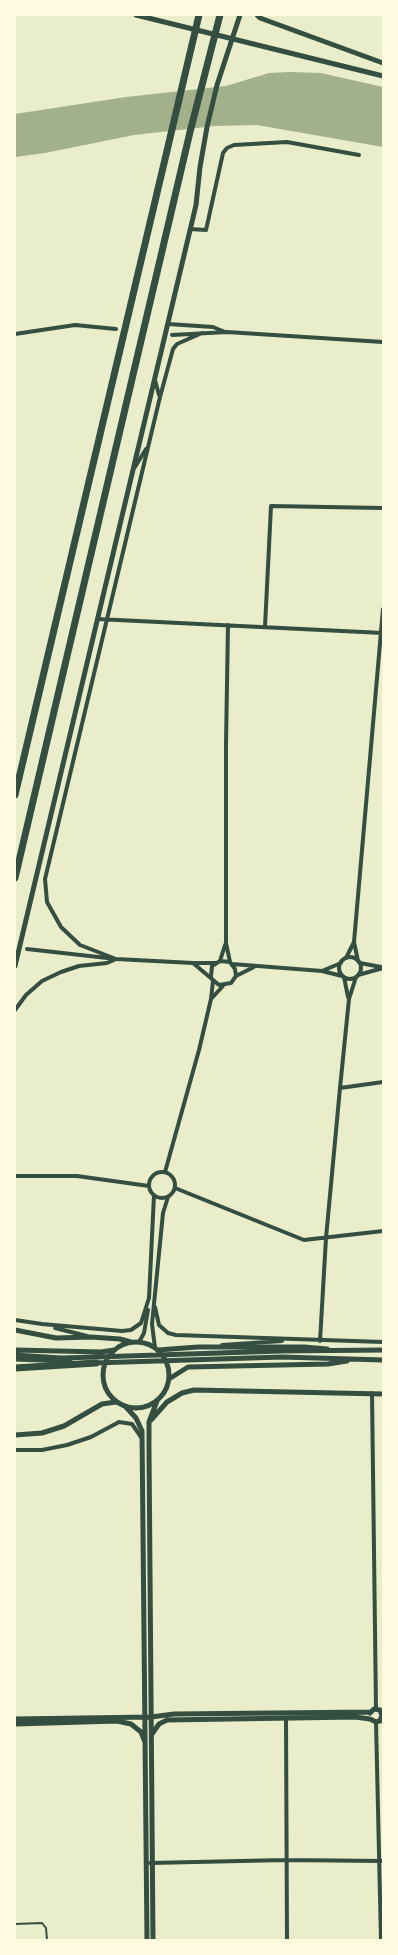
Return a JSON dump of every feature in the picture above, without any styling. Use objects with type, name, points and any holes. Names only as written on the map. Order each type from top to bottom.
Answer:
[{"type":"highway","points":[[15,795],[199,15]]},
{"type":"highway","points":[[15,878],[190,132],[220,15]]},
{"type":"highway","points":[[15,1368],[96,1360]]},
{"type":"street","points":[[136,15],[383,76]]},
{"type":"street","points":[[15,966],[196,205],[207,127],[217,85],[240,15]]},
{"type":"street","points":[[257,15],[260,18],[383,62]]},
{"type":"street","points":[[190,229],[206,230],[223,153],[227,148],[234,145],[287,142],[359,155]]},
{"type":"street","points":[[168,324],[213,327],[228,332]]},
{"type":"street","points":[[15,334],[75,325],[116,329]]},
{"type":"street","points":[[172,335],[228,332],[383,342]]},
{"type":"street","points":[[116,959],[86,948],[69,936],[53,915],[47,902],[44,891],[45,879],[148,446],[173,349],[177,344],[186,339],[202,333]]},
{"type":"street","points":[[155,379],[160,397]]},
{"type":"street","points":[[139,444],[142,473]]},
{"type":"street","points":[[133,471],[148,446]]},
{"type":"street","points":[[265,626],[271,506],[383,508]]},
{"type":"street","points":[[320,1341],[326,1238],[349,999],[360,969],[354,942],[383,609]]},
{"type":"street","points":[[97,619],[382,633]]},
{"type":"street","points":[[228,625],[226,943],[236,976]]},
{"type":"street","points":[[322,971],[346,958],[354,942]]},
{"type":"street","points":[[166,1172],[211,999],[212,966],[218,962],[226,943]]},
{"type":"street","points":[[27,949],[116,959],[193,963],[218,962],[254,967],[322,971],[350,979],[383,968]]},
{"type":"street","points":[[346,958],[352,958],[359,962],[383,968]]},
{"type":"street","points":[[15,1010],[26,995],[42,981],[80,966],[107,963],[116,959]]},
{"type":"street","points":[[341,962],[339,969],[343,976],[349,999]]},
{"type":"street","points":[[193,963],[223,986]]},
{"type":"street","points":[[211,999],[223,986],[231,983],[236,976],[254,967]]},
{"type":"street","points":[[340,1088],[383,1082]]},
{"type":"street","points":[[168,1197],[161,1199],[154,1195],[149,1186],[150,1180],[155,1174],[166,1172],[174,1178],[176,1188]]},
{"type":"street","points":[[15,1176],[77,1176],[149,1186]]},
{"type":"street","points":[[176,1188],[304,1240],[383,1231]]},
{"type":"street","points":[[153,1940],[146,1745],[148,1717],[149,1422],[168,1379],[168,1369],[164,1359],[156,1349],[152,1324],[163,1213],[168,1197],[176,1188]]},
{"type":"street","points":[[154,1195],[149,1298],[144,1333],[136,1342],[124,1344],[108,1357],[102,1376],[104,1386],[116,1402],[125,1406],[142,1408],[157,1401]]},
{"type":"street","points":[[15,1320],[122,1331],[131,1330],[141,1323],[149,1298]]},
{"type":"street","points":[[155,1307],[159,1325],[168,1333],[176,1335],[304,1341],[383,1342]]},
{"type":"street","points":[[42,1324],[92,1337]]},
{"type":"street","points":[[15,1330],[56,1338],[92,1337],[120,1339],[156,1349],[304,1341]]},
{"type":"street","points":[[198,1347],[304,1347],[383,1350]]},
{"type":"street","points":[[15,1350],[92,1352],[115,1350]]},
{"type":"street","points":[[15,1359],[96,1360],[281,1351],[338,1352],[365,1350]]},
{"type":"street","points":[[15,1355],[96,1360]]},
{"type":"street","points":[[175,1357],[383,1360]]},
{"type":"street","points":[[168,1379],[188,1367],[328,1364],[364,1359]]},
{"type":"street","points":[[149,1422],[167,1402],[182,1393],[194,1390],[383,1394]]},
{"type":"street","points":[[370,1718],[373,1710],[374,1499],[372,1394]]},
{"type":"street","points":[[15,1435],[42,1433],[64,1426],[102,1404],[116,1402]]},
{"type":"street","points":[[125,1406],[136,1418],[142,1431],[148,1717],[151,1737],[147,1940]]},
{"type":"street","points":[[15,1450],[42,1450],[67,1445],[91,1437],[120,1422],[132,1424],[142,1437]]},
{"type":"street","points":[[15,1719],[373,1710],[382,1713],[380,1720],[381,1940]]},
{"type":"street","points":[[151,1737],[156,1727],[167,1720],[355,1717],[380,1720]]},
{"type":"street","points":[[286,1718],[287,1940]]},
{"type":"street","points":[[15,1724],[117,1721],[131,1724],[141,1732],[146,1745]]},
{"type":"street","points":[[149,1863],[286,1860],[381,1861]]},
{"type":"lane","points":[[15,1924],[42,1923],[46,1928],[47,1940]]},
{"type":"shaded area","points":[[269,73],[321,73],[383,87],[383,147],[257,125],[214,126],[134,135],[45,153],[15,157],[15,114],[126,97],[226,86]]}]
